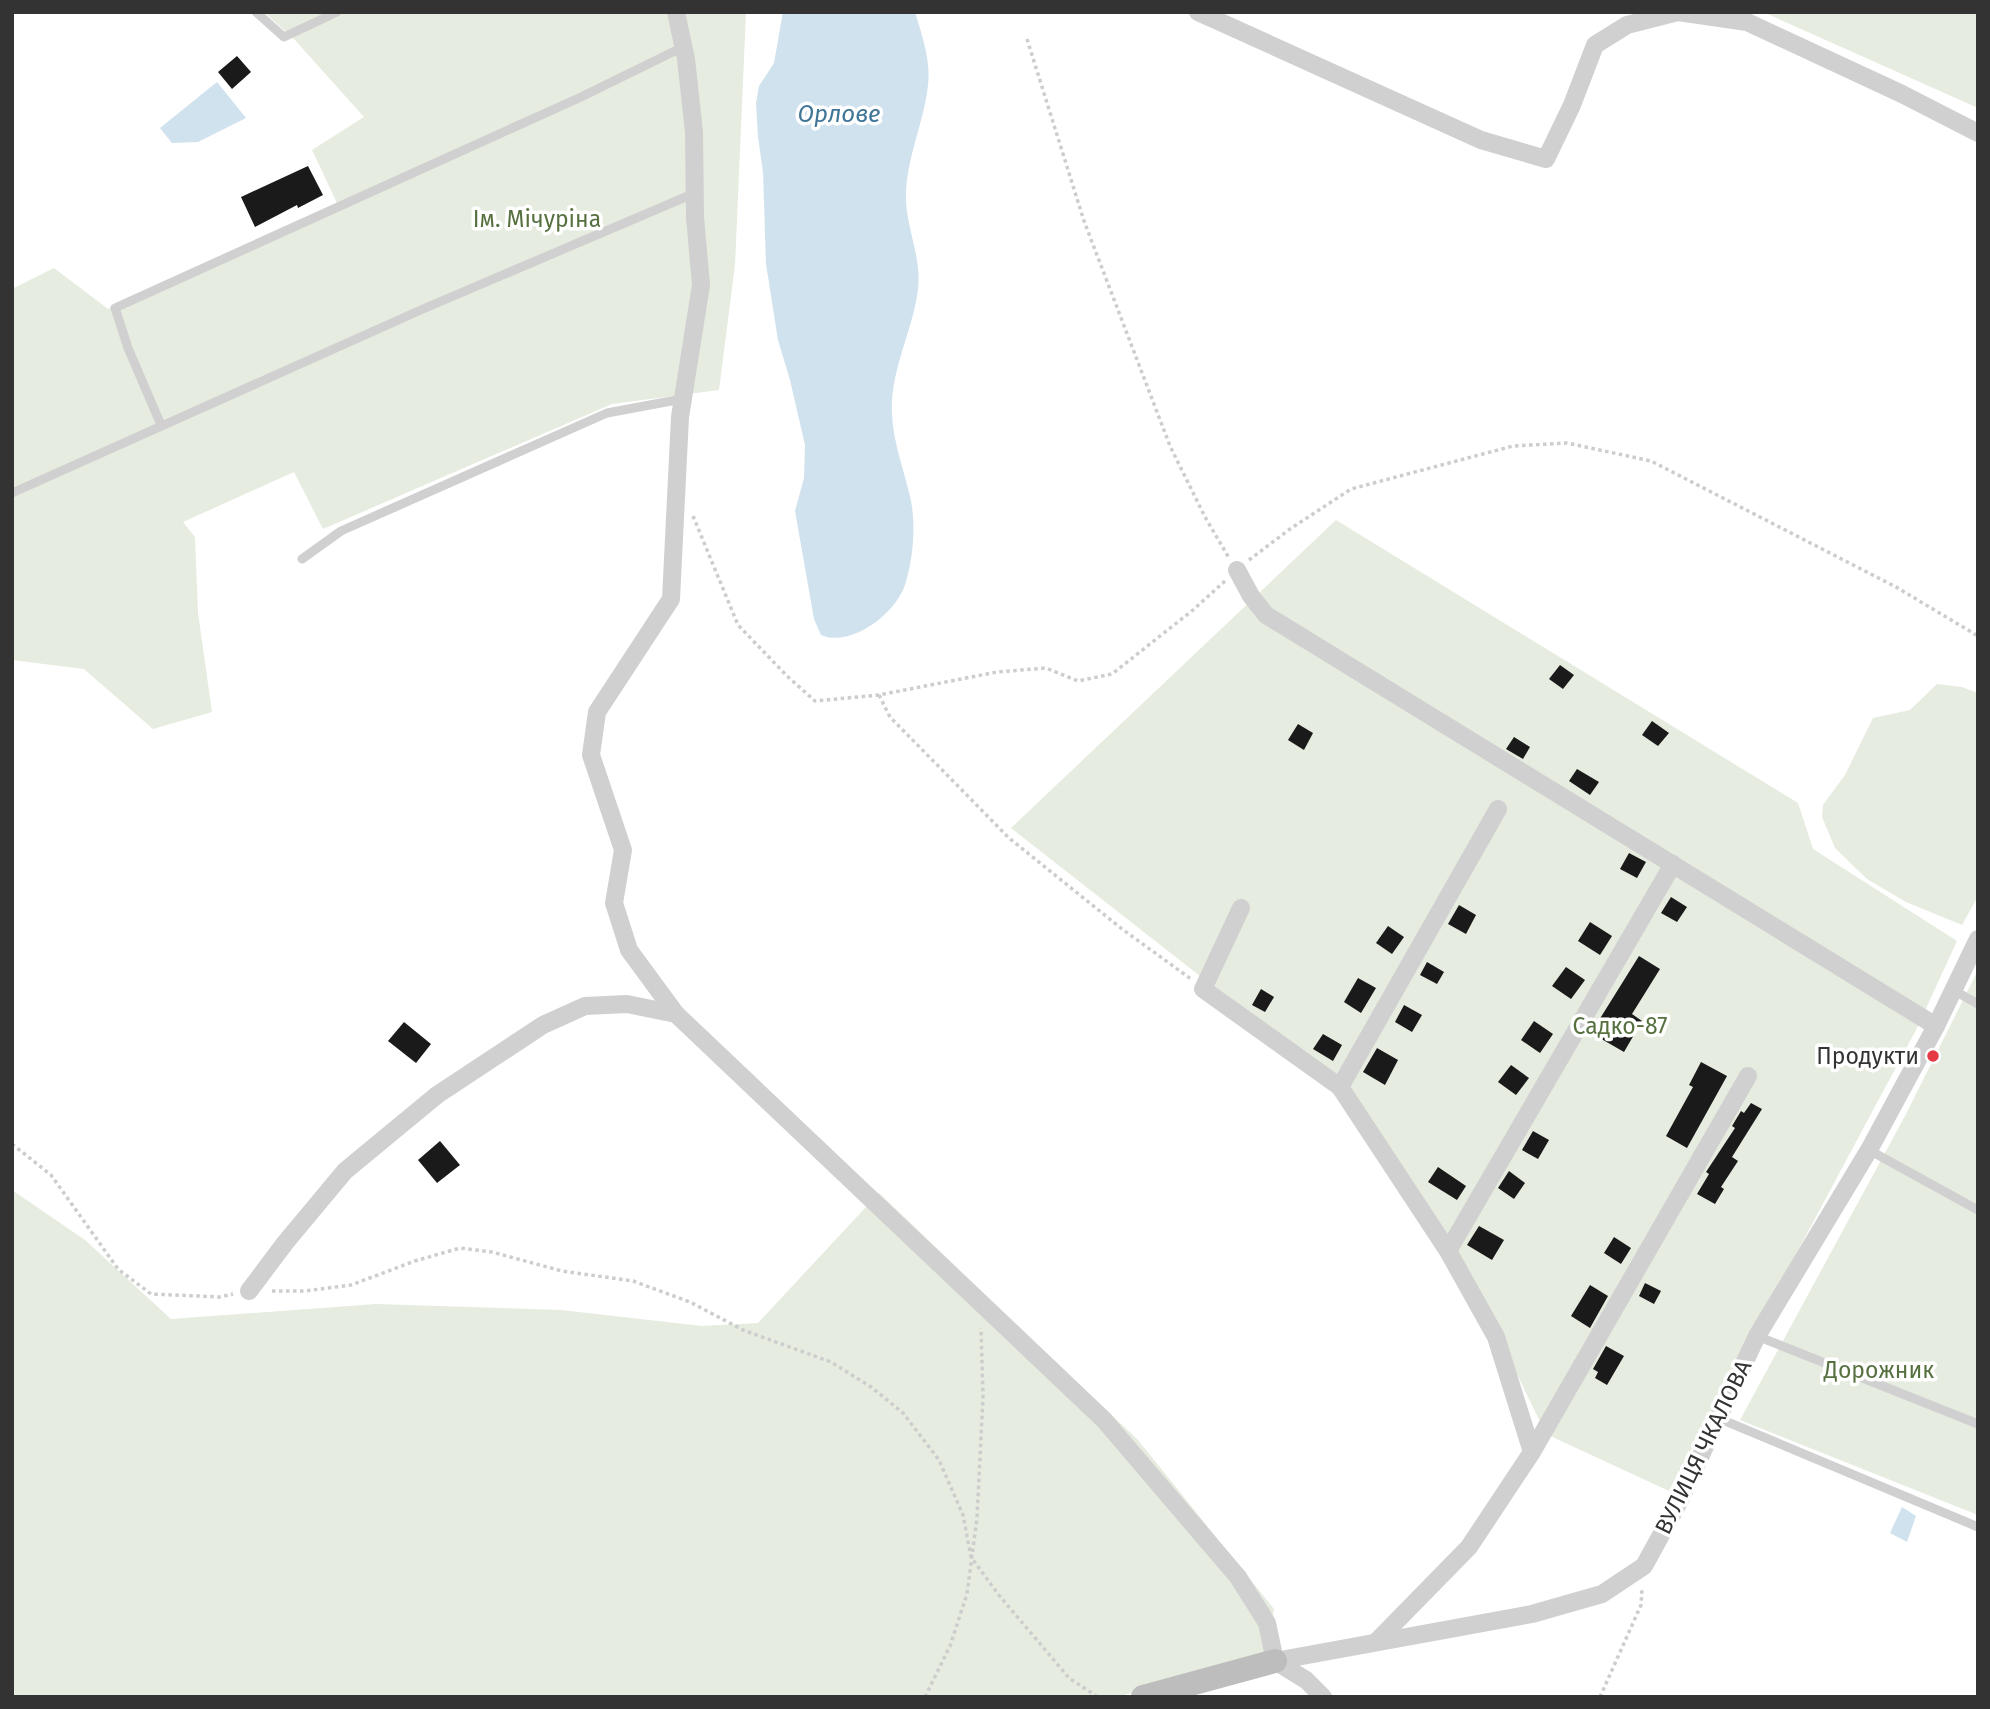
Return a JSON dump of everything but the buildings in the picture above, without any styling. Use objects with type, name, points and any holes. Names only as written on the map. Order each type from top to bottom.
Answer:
[{"type":"street","points":[[676,12],[695,132],[695,193],[701,285],[682,399],[671,599],[597,712],[591,755],[623,850],[614,903],[629,950],[676,1014],[1104,1420],[1238,1577],[1267,1622],[1275,1661]]},
{"type":"street","points":[[1198,12],[1481,140],[1546,159],[1572,105],[1595,45],[1627,25],[1678,12],[1747,22],[1902,94],[1978,133]]},
{"type":"street","points":[[1237,570],[1251,596],[1266,615],[1936,1026]]},
{"type":"street","points":[[1340,1087],[1498,809]]},
{"type":"street","points":[[1448,1251],[1673,864]]},
{"type":"street","points":[[1241,908],[1203,989],[1340,1087],[1448,1251],[1496,1338],[1532,1451]]},
{"type":"street","name":"ВУЛИЦЯ ЧКАЛОВА","points":[[1275,1661],[1532,1614],[1602,1594],[1644,1566],[1678,1504],[1757,1336],[1869,1150],[1936,1026],[1978,939]]},
{"type":"street","points":[[249,1292],[285,1243],[345,1171],[437,1095],[543,1025],[585,1006],[626,1004],[676,1014]]},
{"type":"street","points":[[1375,1643],[1469,1547],[1532,1451],[1748,1076]]},
{"type":"street","points":[[1143,1697],[1275,1661],[1306,1680],[1323,1697]]},
{"type":"lane","points":[[256,12],[284,37],[337,12]]},
{"type":"lane","points":[[161,425],[128,348],[115,308],[581,97],[683,47]]},
{"type":"lane","points":[[12,493],[435,303],[695,193]]},
{"type":"lane","points":[[303,559],[341,531],[607,413],[682,399]]},
{"type":"lane","points":[[1953,990],[1978,1004]]},
{"type":"lane","points":[[1869,1150],[1978,1210]]},
{"type":"lane","points":[[1757,1336],[1978,1424]]},
{"type":"lane","points":[[1717,1418],[1978,1527]]},
{"type":"path","points":[[1027,39],[1084,221],[1170,446],[1205,517],[1237,570]]},
{"type":"path","points":[[677,483],[706,544],[738,625],[815,701],[879,695],[997,672],[1046,668],[1077,681],[1112,674],[1193,610],[1237,570],[1290,529],[1351,489],[1513,446],[1567,443],[1651,461],[1896,587],[1978,636]]},
{"type":"path","points":[[879,695],[890,717],[1009,838],[1122,929],[1203,989]]},
{"type":"path","points":[[12,1144],[51,1175],[118,1269],[150,1294],[220,1297],[249,1292],[305,1291],[351,1286],[415,1261],[460,1248],[492,1252],[562,1271],[633,1281],[690,1303],[743,1330],[831,1362],[871,1387],[903,1413],[939,1460],[963,1515],[971,1557],[998,1594],[1069,1678],[1098,1697]]},
{"type":"path","points":[[925,1697],[950,1646],[967,1594],[977,1518],[983,1397],[982,1331],[977,1320]]},
{"type":"path","points":[[1600,1697],[1641,1605],[1644,1566]]},
{"type":"green space","name":"Ім. Мічуріна","points":[[264,12],[746,12],[735,265],[719,390],[612,404],[323,529],[294,472],[183,522],[195,537],[198,613],[212,712],[153,729],[84,669],[12,660],[12,289],[54,268],[108,309],[337,203],[312,150],[364,117],[294,39]]},
{"type":"green space","points":[[1763,12],[1978,12],[1978,108]]},
{"type":"green space","name":"Садко-87","points":[[1336,520],[1798,803],[1813,849],[1957,941],[1916,1030],[1669,1491],[1546,1434],[1466,1269],[1348,1086],[1200,976],[1011,828]]},
{"type":"green space","points":[[1937,684],[1962,687],[1978,693],[1978,896],[1962,925],[1906,902],[1867,879],[1835,848],[1822,817],[1823,805],[1845,775],[1873,718],[1910,710]]},
{"type":"green space","name":"Дорожник","points":[[1978,970],[1978,1515],[1740,1420],[1905,1116]]},
{"type":"green space","points":[[12,1190],[85,1240],[171,1319],[376,1304],[561,1310],[702,1326],[758,1323],[879,1193],[1138,1440],[1274,1609],[1265,1656],[1117,1697],[12,1697]]},
{"type":"water","name":"Орлове","points":[[783,12],[915,12],[928,66],[926,99],[909,167],[906,194],[918,265],[918,289],[892,397],[895,436],[913,511],[912,554],[905,585],[892,607],[871,626],[845,637],[821,635],[814,619],[795,511],[804,478],[805,445],[778,340],[766,264],[763,172],[756,103],[759,86],[774,63]]},
{"type":"water","points":[[217,82],[246,118],[198,142],[172,143],[160,128]]},
{"type":"water","points":[[1902,1507],[1916,1516],[1907,1542],[1890,1533]]},
{"type":"place","name":"Продукти","points":[[1933,1056]]}]
